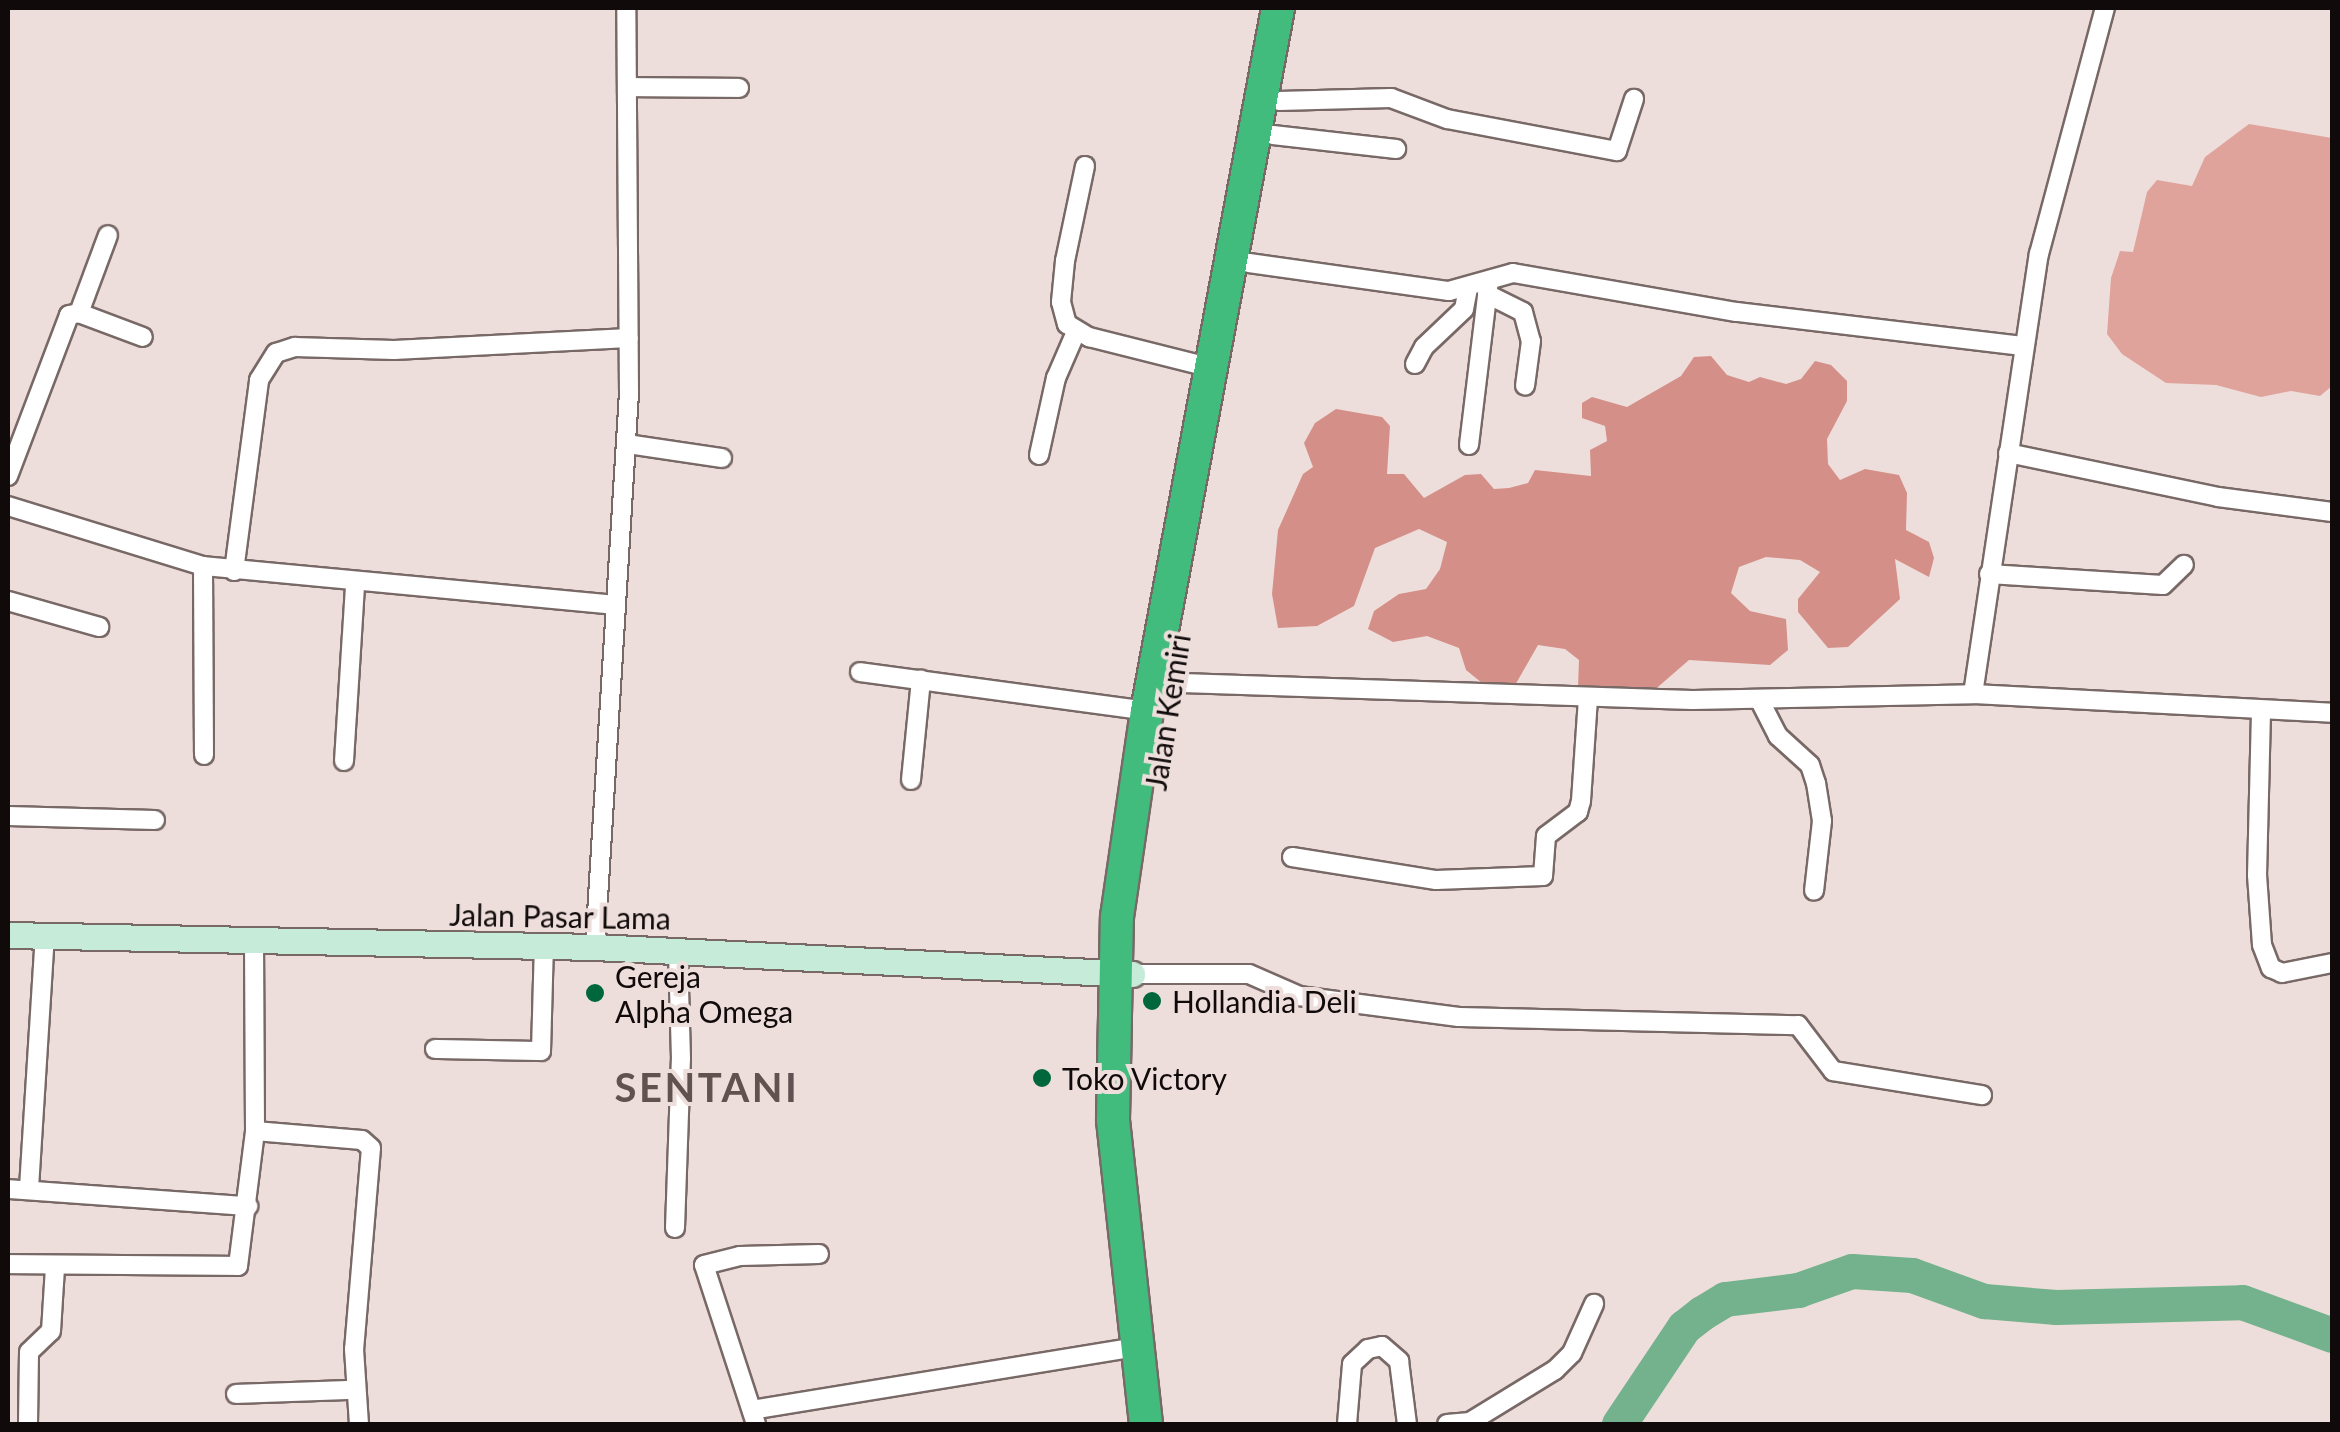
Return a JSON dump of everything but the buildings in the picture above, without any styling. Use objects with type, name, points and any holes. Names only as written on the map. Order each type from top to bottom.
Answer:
[{"type":"highway","points":[[1275,88],[1278,8]]},
{"type":"highway","name":"Jalan Kemiri","points":[[1146,1424],[1113,1120],[1122,974],[1156,692],[1212,368],[1275,88],[1297,8]]},
{"type":"highway","name":"Jalan Kemiri","points":[[1156,692],[1249,263],[1272,135],[1275,88]]},
{"type":"highway","name":"Jalan Kemiri","points":[[1122,974],[1165,1424]]},
{"type":"street","points":[[595,948],[627,444],[626,8]]},
{"type":"street","points":[[1973,694],[2024,346],[2059,165],[2105,8]]},
{"type":"street","points":[[627,86],[739,88]]},
{"type":"street","points":[[1275,88],[1392,98],[1447,120],[1617,151],[1634,100]]},
{"type":"street","points":[[1272,135],[1396,150]]},
{"type":"street","points":[[1085,166],[1061,302],[1076,332],[1212,368]]},
{"type":"street","points":[[79,313],[108,235]]},
{"type":"street","points":[[1249,263],[1481,288],[1523,312],[1531,341],[1525,386]]},
{"type":"street","points":[[1415,364],[1424,347],[1481,288],[1513,273],[1772,316],[2024,346]]},
{"type":"street","points":[[1469,446],[1481,288]]},
{"type":"street","points":[[8,476],[69,316],[79,313],[143,337]]},
{"type":"street","points":[[1038,456],[1056,378],[1076,332]]},
{"type":"street","points":[[234,571],[259,380],[276,353],[295,347],[394,350],[629,338]]},
{"type":"street","points":[[627,444],[722,458]]},
{"type":"street","points":[[2008,453],[2218,497],[2332,512]]},
{"type":"street","points":[[8,506],[203,566],[356,586],[615,605]]},
{"type":"street","points":[[1989,574],[2163,585],[2184,565]]},
{"type":"street","points":[[203,566],[204,755]]},
{"type":"street","points":[[344,761],[356,586]]},
{"type":"street","points":[[8,601],[98,627]]},
{"type":"street","points":[[860,672],[1156,692],[1759,699],[1973,694],[2332,713]]},
{"type":"street","points":[[912,780],[921,679]]},
{"type":"street","points":[[1292,858],[1436,880],[1543,876],[1546,836],[1578,812],[1581,801],[1588,697]]},
{"type":"street","points":[[1759,699],[1778,736],[1810,765],[1816,783],[1822,821],[1814,891]]},
{"type":"street","points":[[2261,712],[2256,876],[2262,945],[2272,968],[2282,974],[2332,964]]},
{"type":"street","points":[[8,816],[155,820]]},
{"type":"street","name":"Jalan Pasar Lama","points":[[8,935],[544,946],[1122,974]]},
{"type":"street","points":[[29,1188],[45,935]]},
{"type":"street","points":[[8,1264],[235,1267],[243,1255],[255,1131],[254,940]]},
{"type":"street","points":[[435,1049],[542,1051],[544,946]]},
{"type":"street","points":[[674,1228],[682,1059],[678,951]]},
{"type":"street","points":[[1122,974],[1248,974],[1300,996],[1458,1016],[1787,1024],[1806,1030],[1833,1072],[1982,1095]]},
{"type":"street","points":[[255,1131],[362,1140],[372,1148],[352,1390],[359,1424]]},
{"type":"street","points":[[8,1189],[248,1206]]},
{"type":"street","points":[[819,1254],[740,1256],[704,1265],[754,1417],[1136,1347]]},
{"type":"street","points":[[28,1424],[29,1352],[51,1331],[55,1267]]},
{"type":"street","points":[[1447,1424],[1470,1422],[1554,1370],[1572,1353],[1594,1304]]},
{"type":"street","points":[[1347,1424],[1352,1364],[1368,1349],[1382,1346],[1399,1360],[1408,1424]]},
{"type":"street","points":[[236,1394],[352,1390]]},
{"type":"shaded area","points":[[2249,124],[2332,138],[2332,386],[2320,396],[2291,391],[2261,397],[2216,385],[2166,383],[2122,354],[2107,334],[2111,278],[2120,251],[2133,252],[2147,192],[2157,180],[2192,186],[2205,157]]},
{"type":"shaded area","points":[[1711,356],[1727,375],[1749,382],[1760,377],[1786,384],[1801,379],[1815,361],[1831,365],[1847,381],[1847,401],[1827,439],[1828,464],[1840,480],[1865,469],[1899,475],[1907,493],[1906,530],[1929,542],[1934,558],[1929,577],[1895,559],[1900,599],[1848,647],[1828,648],[1798,612],[1798,599],[1820,572],[1800,560],[1766,557],[1739,567],[1731,593],[1750,611],[1786,619],[1788,650],[1770,665],[1689,660],[1651,693],[1604,691],[1578,687],[1579,660],[1565,649],[1538,645],[1514,687],[1487,687],[1466,670],[1459,648],[1427,636],[1393,642],[1368,629],[1374,611],[1399,594],[1426,589],[1440,569],[1447,542],[1419,529],[1375,548],[1354,606],[1317,626],[1278,628],[1272,594],[1278,530],[1303,474],[1313,467],[1304,443],[1315,423],[1336,409],[1382,417],[1390,426],[1387,474],[1404,474],[1424,498],[1465,475],[1481,474],[1494,489],[1509,488],[1528,483],[1535,470],[1591,476],[1590,450],[1607,441],[1605,426],[1582,418],[1582,403],[1592,397],[1627,407],[1681,376],[1694,357]]},
{"type":"waterway","points":[[1619,1424],[1684,1327],[1702,1313],[1725,1299],[1798,1290],[1852,1271],[1912,1275],[1984,1301],[2056,1307],[2242,1302],[2332,1335]]},
{"type":"place","name":"Gereja Alpha Omega","points":[[595,993]]},
{"type":"place","name":"Hollandia Deli","points":[[1152,1001]]},
{"type":"place","name":"Toko Victory","points":[[1042,1078]]},
{"type":"district","name":"SENTANI","points":[[707,1087]]}]
